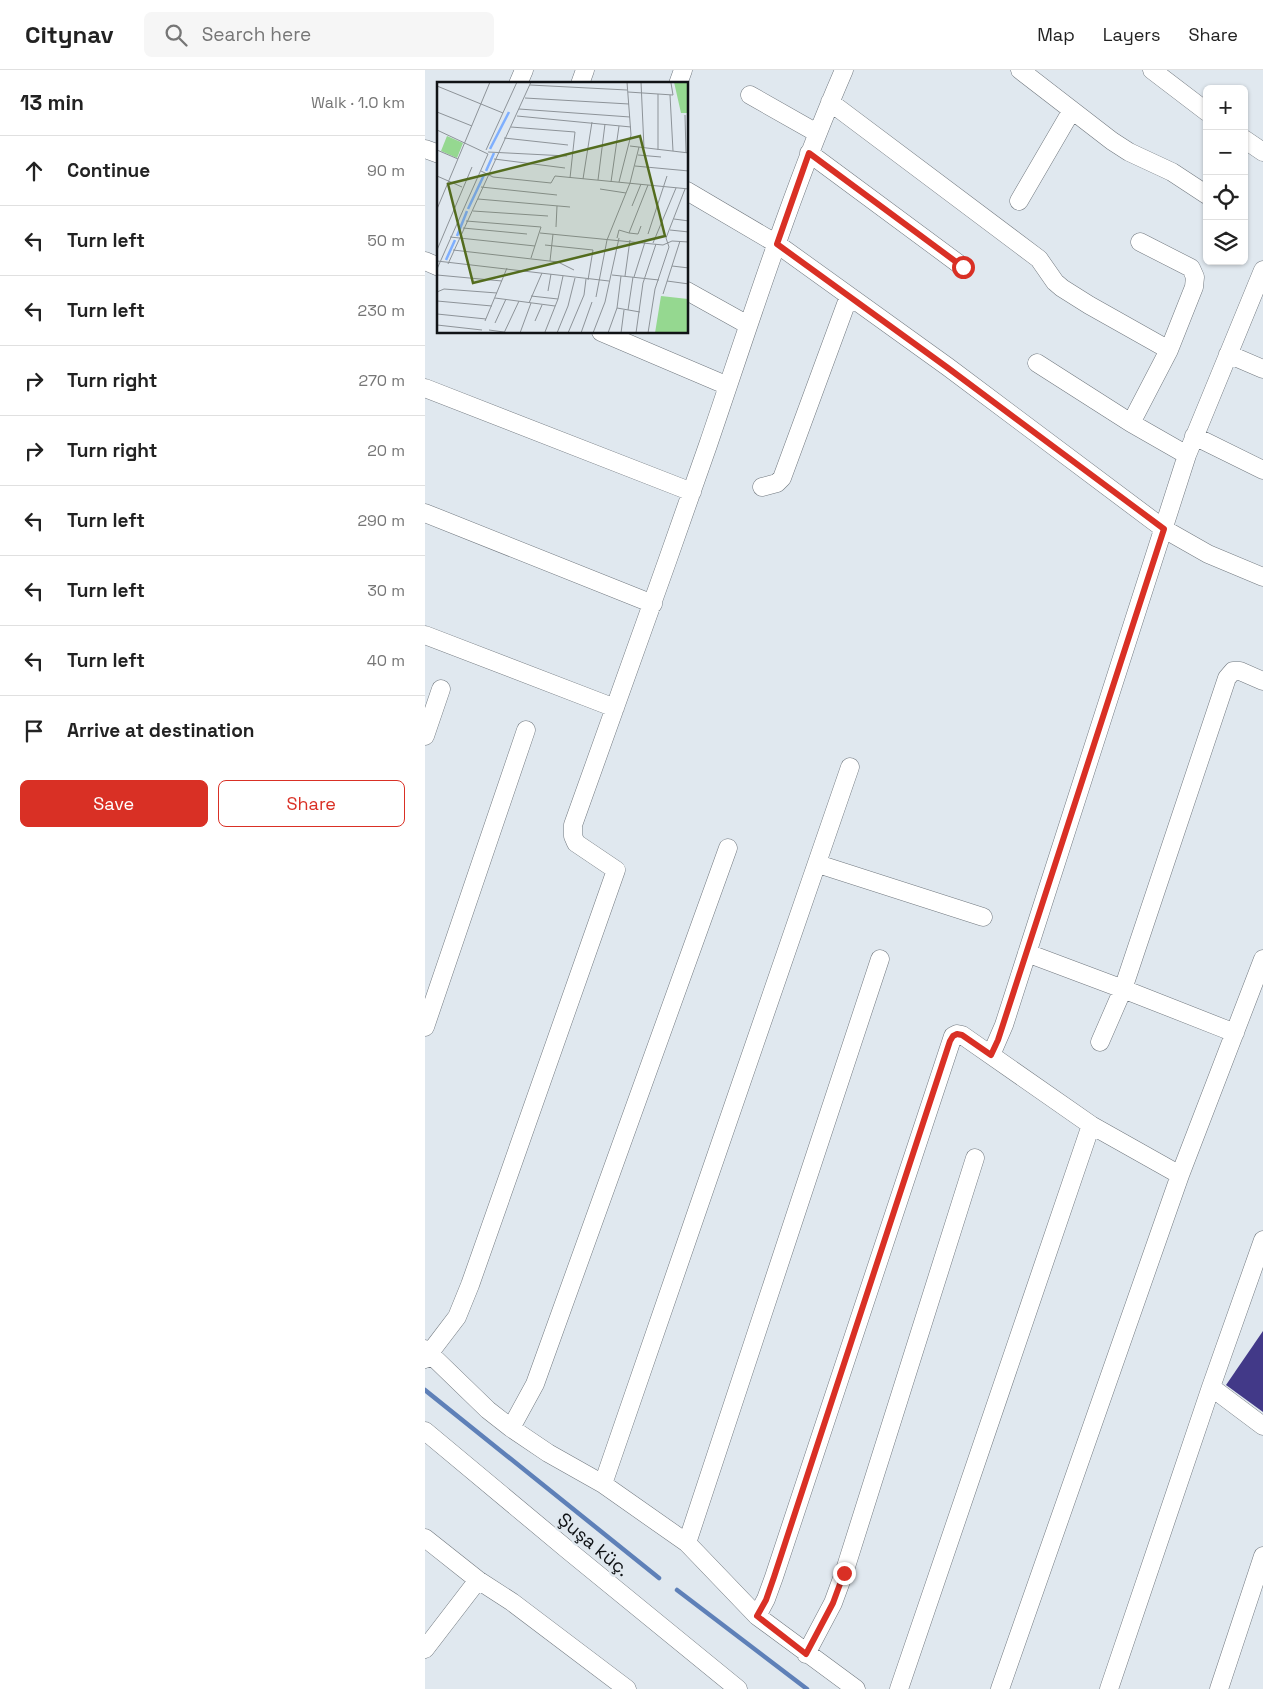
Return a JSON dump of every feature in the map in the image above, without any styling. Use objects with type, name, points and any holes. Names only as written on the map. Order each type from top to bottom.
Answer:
[{"type":"street","points":[[519,82],[524,70]]},
{"type":"street","points":[[581,82],[585,70]]},
{"type":"street","points":[[679,82],[683,70]]},
{"type":"street","points":[[844,70],[809,153],[653,604],[573,825],[573,836],[576,843],[616,870],[470,1285],[457,1317],[427,1354],[488,1410],[511,1428],[548,1454],[603,1484],[687,1543],[757,1616],[806,1654],[856,1689]]},
{"type":"street","points":[[1020,70],[1129,152],[1172,172],[1203,192]]},
{"type":"street","points":[[1152,70],[1203,109]]},
{"type":"street","points":[[750,94],[817,133]]},
{"type":"street","points":[[830,102],[1039,260],[1055,282],[1062,288],[1169,350]]},
{"type":"street","points":[[1019,200],[1072,110]]},
{"type":"street","points":[[1248,142],[1263,152]]},
{"type":"street","points":[[425,149],[437,153]]},
{"type":"street","points":[[809,153],[963,267]]},
{"type":"street","points":[[689,192],[777,244],[1164,529],[1208,554],[1263,577]]},
{"type":"street","points":[[1131,422],[1169,350],[1194,287],[1195,277],[1191,268],[1141,242]]},
{"type":"street","points":[[425,262],[437,266]]},
{"type":"street","points":[[991,1055],[998,1040],[1027,953],[1187,455],[1263,270]]},
{"type":"street","points":[[689,292],[748,325]]},
{"type":"street","points":[[762,487],[777,483],[782,478],[849,296]]},
{"type":"street","points":[[606,334],[728,386]]},
{"type":"street","points":[[1228,354],[1263,369]]},
{"type":"street","points":[[1037,363],[1187,455]]},
{"type":"street","points":[[425,388],[692,492]]},
{"type":"street","points":[[1194,436],[1263,470]]},
{"type":"street","points":[[425,512],[653,604]]},
{"type":"street","points":[[425,635],[615,708]]},
{"type":"street","points":[[1100,1042],[1123,988],[1227,678],[1233,671],[1240,671],[1263,681]]},
{"type":"street","points":[[425,736],[441,689]]},
{"type":"street","points":[[425,1027],[526,730]]},
{"type":"street","points":[[603,1484],[850,767]]},
{"type":"street","points":[[511,1428],[535,1384],[729,848]]},
{"type":"street","points":[[817,864],[983,917]]},
{"type":"street","points":[[1027,953],[1123,988],[1235,1033]]},
{"type":"street","points":[[687,1543],[880,959]]},
{"type":"street","points":[[1000,1689],[1180,1175],[1263,959]]},
{"type":"street","points":[[757,1616],[766,1600],[774,1577],[953,1036],[957,1034],[962,1035],[1091,1125],[1180,1175]]},
{"type":"street","points":[[899,1689],[1091,1125]]},
{"type":"street","points":[[806,1654],[833,1603],[844,1573],[975,1158]]},
{"type":"street","points":[[1109,1689],[1263,1240]]},
{"type":"street","points":[[1211,1387],[1263,1426]]},
{"type":"street","name":"Şuşa küç.","points":[[425,1431],[738,1689]]},
{"type":"street","points":[[425,1538],[478,1580],[512,1602],[627,1689]]},
{"type":"street","points":[[1219,1689],[1263,1556]]},
{"type":"street","points":[[425,1649],[478,1580]]},
{"type":"building","points":[[1263,1331],[1263,1412],[1226,1385]]},
{"type":"waterway","points":[[425,1390],[659,1578]]},
{"type":"waterway","points":[[677,1590],[807,1689]]},
{"type":"route","points":[[844,1573],[833,1603],[806,1654],[757,1616],[766,1600],[774,1577],[950,1041],[957,1034],[962,1035],[991,1055],[998,1040],[1164,529],[948,368],[777,244],[809,153],[963,267]]}]
